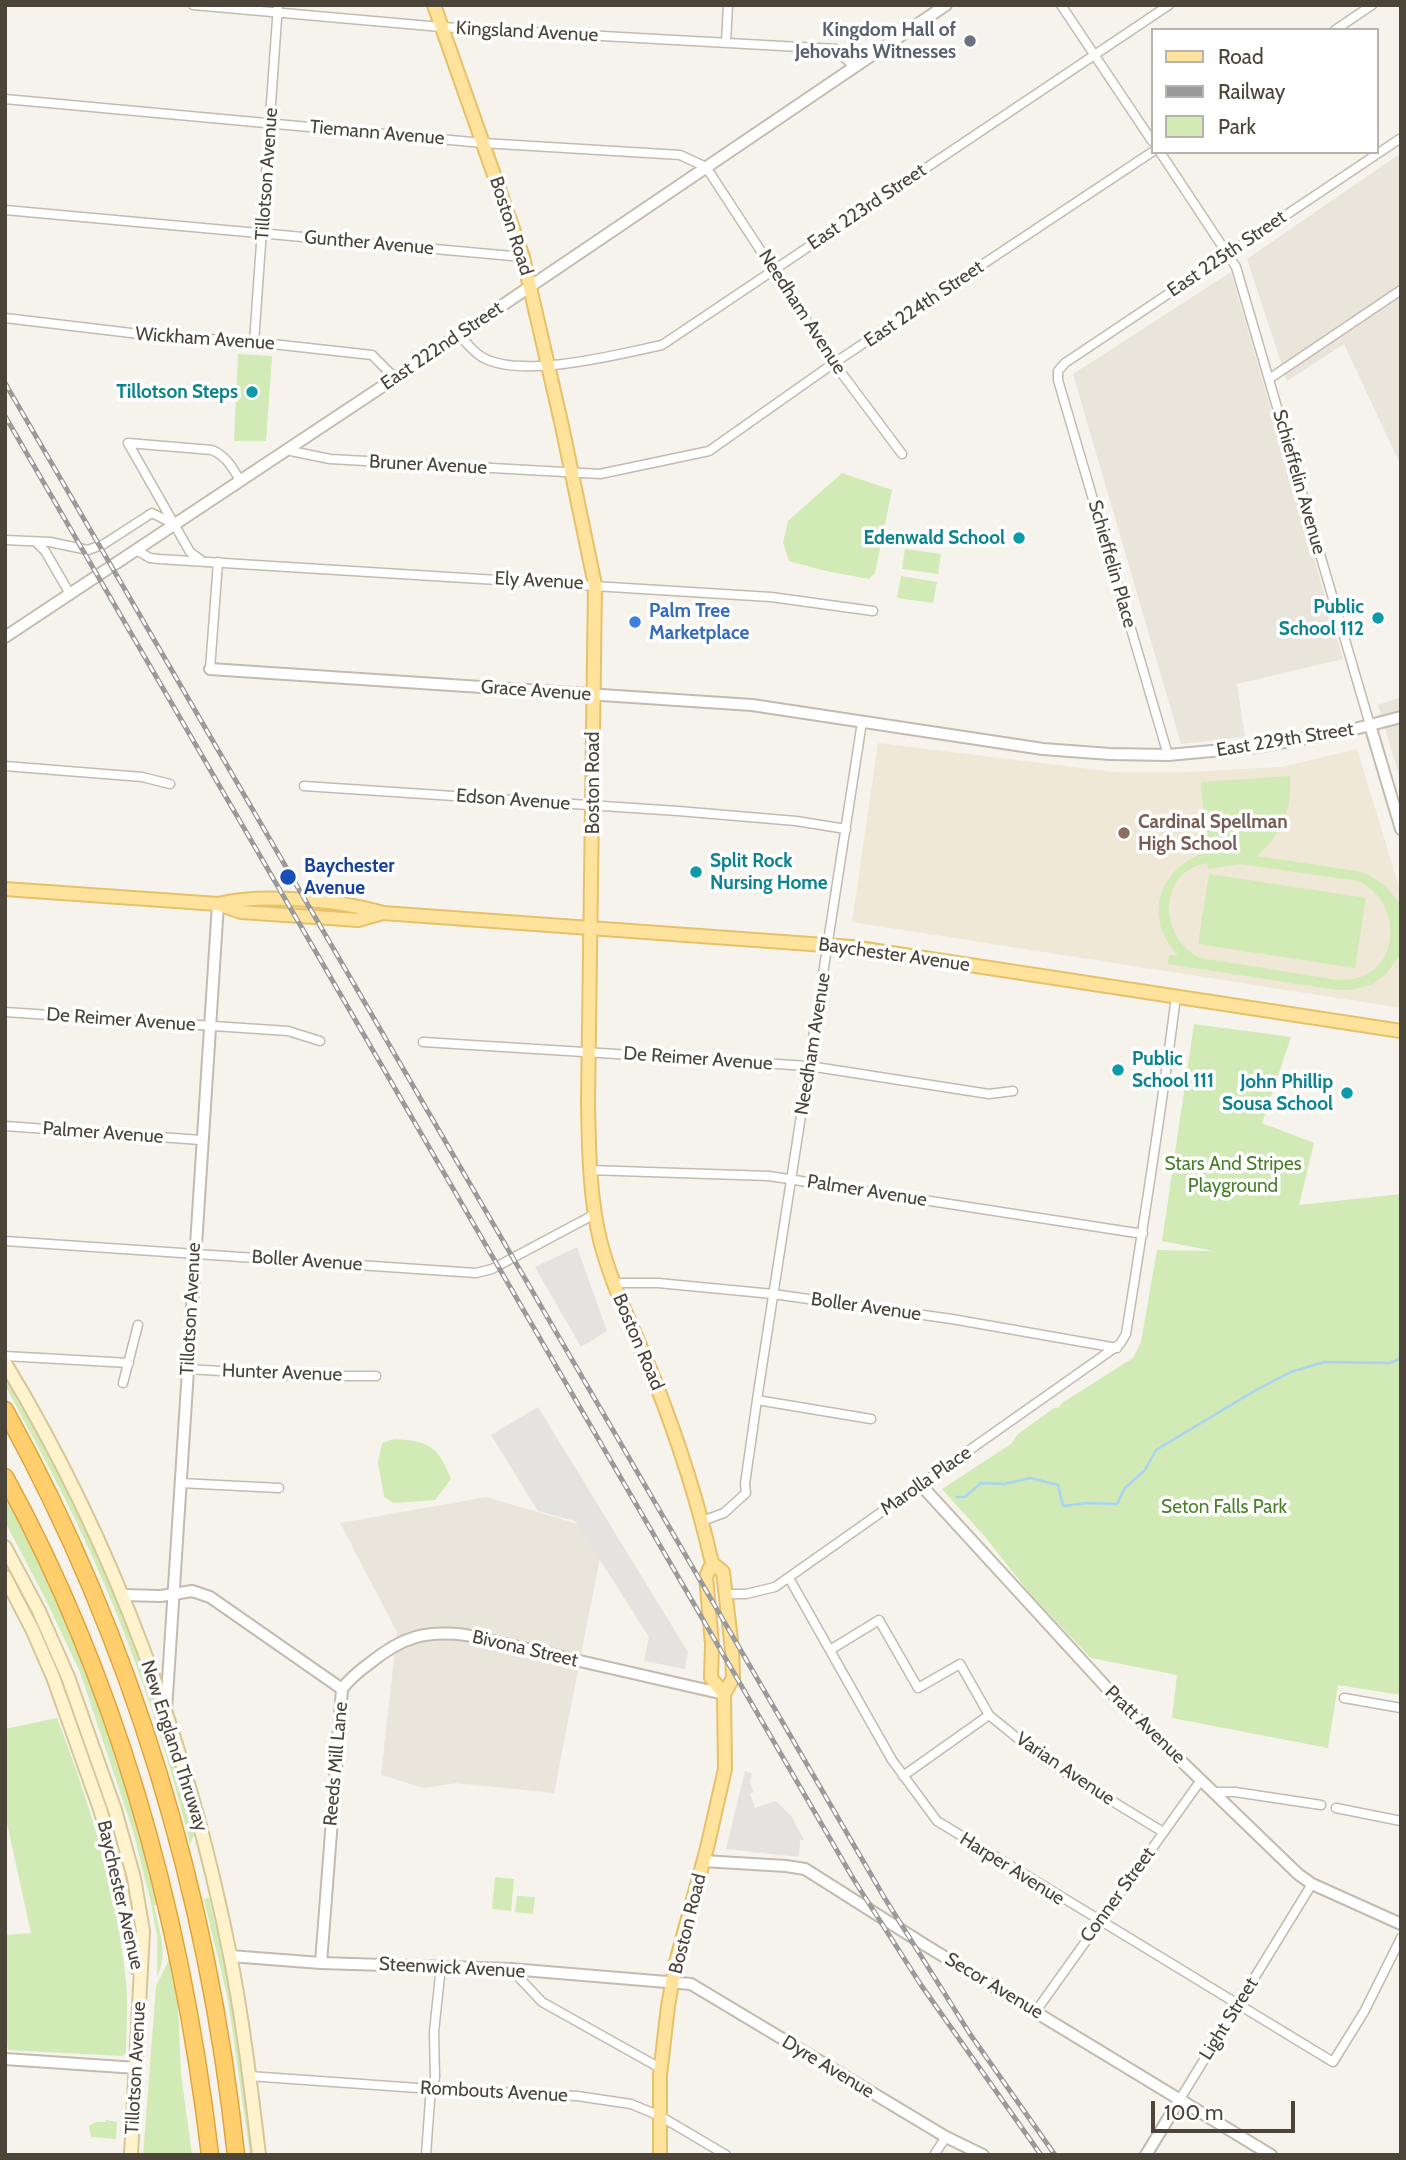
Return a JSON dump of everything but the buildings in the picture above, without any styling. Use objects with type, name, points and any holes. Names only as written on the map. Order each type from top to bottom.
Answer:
[{"type":"highway","name":"New England Thruway","points":[[5,1410],[53,1502],[90,1583],[152,1749],[172,1816],[201,1936],[223,2057],[236,2155]]},
{"type":"highway","points":[[5,1477],[71,1611],[103,1690],[132,1773],[161,1876],[183,1973],[210,2155]]},
{"type":"main road","name":"Boston Road","points":[[434,5],[531,284],[595,585],[589,1170],[595,1214],[613,1283],[671,1424],[702,1521],[712,1563],[706,1577],[712,1678],[724,1694]]},
{"type":"main road","name":"Baychester Avenue","points":[[5,889],[218,904],[242,898],[311,901],[358,905],[383,913],[828,944],[1401,1031]]},
{"type":"main road","name":"New England Thruway","points":[[5,1363],[84,1510],[123,1595],[166,1713],[203,1838],[230,1956],[259,2155]]},
{"type":"main road","name":"Baychester Avenue","points":[[6,1549],[39,1611],[61,1661],[115,1810],[141,1913],[143,1931],[140,1981]]},
{"type":"main road","name":"Boston Road","points":[[660,2155],[660,2068],[676,1962],[725,1769],[724,1694],[733,1678],[723,1572],[712,1563]]},
{"type":"main road","name":"Baychester Avenue","points":[[5,1577],[53,1677],[100,1809],[119,1876],[140,1981]]},
{"type":"main road","name":"Tillotson Avenue","points":[[131,2155],[140,1981]]},
{"type":"street","name":"Kingsland Avenue","points":[[193,5],[278,9],[442,27],[836,49],[853,68]]},
{"type":"street","points":[[726,42],[728,5]]},
{"type":"street","name":"East 222nd Street","points":[[5,637],[395,378],[946,5]]},
{"type":"street","points":[[1061,5],[1150,138]]},
{"type":"street","name":"East 223rd Street","points":[[548,364],[578,362],[662,345],[1169,5]]},
{"type":"street","points":[[1338,28],[1372,5]]},
{"type":"street","name":"Tillotson Avenue","points":[[254,342],[278,9]]},
{"type":"street","name":"Tiemann Avenue","points":[[5,99],[483,143],[680,155],[706,167]]},
{"type":"street","name":"East 225th Street","points":[[1378,153],[1401,138]]},
{"type":"street","name":"East 224th Street","points":[[572,472],[600,474],[709,451],[834,363],[1150,153]]},
{"type":"street","name":"Schieffelin Avenue","points":[[1161,154],[1236,267],[1401,829]]},
{"type":"street","name":"East 225th Street","points":[[1058,373],[1065,363],[1377,154]]},
{"type":"street","name":"Needham Avenue","points":[[706,167],[834,363],[902,454]]},
{"type":"street","name":"Gunther Avenue","points":[[5,209],[523,257]]},
{"type":"street","points":[[1269,379],[1401,290]]},
{"type":"street","name":"Wickham Avenue","points":[[5,318],[149,335],[254,342],[372,355],[395,378]]},
{"type":"street","points":[[459,335],[480,356],[494,362],[523,366],[548,364]]},
{"type":"street","name":"Schieffelin Place","points":[[1058,373],[1168,755]]},
{"type":"street","points":[[204,562],[190,552],[128,443],[212,450],[221,454],[240,480]]},
{"type":"street","name":"Bruner Avenue","points":[[286,450],[330,459],[572,472]]},
{"type":"street","points":[[5,540],[50,542],[88,550],[104,544],[152,513],[174,524]]},
{"type":"street","points":[[36,542],[45,551],[70,594]]},
{"type":"street","name":"Ely Avenue","points":[[136,550],[150,558],[771,597],[873,611]]},
{"type":"street","points":[[210,669],[218,562]]},
{"type":"street","name":"Grace Avenue","points":[[210,669],[752,705],[862,722]]},
{"type":"street","name":"East 229th Street","points":[[1168,755],[1301,741],[1401,717]]},
{"type":"street","points":[[862,722],[1061,751],[1168,755]]},
{"type":"street","name":"Needham Avenue","points":[[702,1521],[724,1514],[746,1493],[773,1294],[793,1180],[862,722]]},
{"type":"street","points":[[5,766],[142,777],[170,785]]},
{"type":"street","name":"Edson Avenue","points":[[304,786],[796,821],[846,829]]},
{"type":"street","name":"Tillotson Avenue","points":[[166,1713],[218,904]]},
{"type":"street","points":[[1117,1348],[1126,1334],[1143,1234],[1176,996]]},
{"type":"street","name":"De Reimer Avenue","points":[[5,1012],[288,1031],[320,1041]]},
{"type":"street","name":"De Reimer Avenue","points":[[423,1042],[809,1066],[989,1094],[1013,1091]]},
{"type":"street","name":"Palmer Avenue","points":[[5,1126],[201,1140]]},
{"type":"street","name":"Palmer Avenue","points":[[589,1170],[769,1176],[1143,1234]]},
{"type":"street","name":"Boller Avenue","points":[[5,1241],[476,1273],[492,1269],[595,1214]]},
{"type":"street","name":"Boller Avenue","points":[[613,1283],[658,1283],[773,1294],[952,1319],[1117,1348]]},
{"type":"street","points":[[123,1383],[138,1325]]},
{"type":"street","name":"Marolla Place","points":[[727,1594],[759,1592],[775,1587],[1117,1348]]},
{"type":"street","points":[[5,1356],[129,1363]]},
{"type":"street","name":"Hunter Avenue","points":[[188,1369],[302,1376],[376,1376]]},
{"type":"street","points":[[757,1401],[871,1419]]},
{"type":"street","points":[[180,1483],[279,1488]]},
{"type":"street","name":"Pratt Avenue","points":[[920,1485],[1116,1699],[1298,1874],[1312,1884],[1401,1924]]},
{"type":"street","name":"Harper Avenue","points":[[789,1577],[892,1760],[937,1821],[1333,2062],[1369,2003],[1401,1938]]},
{"type":"street","name":"Reeds Mill Lane","points":[[123,1595],[161,1596],[192,1591],[220,1602],[342,1689],[321,1963]]},
{"type":"street","points":[[830,1650],[879,1620],[918,1688],[960,1664],[989,1714],[903,1776]]},
{"type":"street","name":"Bivona Street","points":[[342,1689],[349,1679],[399,1642],[438,1633],[466,1635],[724,1694]]},
{"type":"street","points":[[1343,1698],[1401,1708]]},
{"type":"street","name":"Varian Avenue","points":[[989,1714],[1043,1759],[1163,1832]]},
{"type":"street","name":"Conner Street","points":[[1036,2011],[1201,1780]]},
{"type":"street","points":[[1214,1792],[1235,1792],[1321,1805]]},
{"type":"street","points":[[1336,1808],[1401,1821]]},
{"type":"street","name":"Secor Avenue","points":[[703,1861],[805,1869],[1271,2155]]},
{"type":"street","name":"Light Street","points":[[1146,2155],[1312,1884]]},
{"type":"street","name":"Steenwick Avenue","points":[[230,1956],[321,1963],[511,1969],[673,1983]]},
{"type":"street","points":[[426,2155],[436,2056],[433,2032],[441,1966]]},
{"type":"street","points":[[511,1969],[549,2006],[660,2068]]},
{"type":"street","name":"Dyre Avenue","points":[[673,1983],[691,1984],[946,2137],[984,2155]]},
{"type":"street","points":[[5,2059],[137,2068]]},
{"type":"street","name":"Rombouts Avenue","points":[[249,2076],[577,2096],[631,2104],[660,2116],[726,2155]]},
{"type":"street","points":[[934,2155],[946,2137]]},
{"type":"shaded area","points":[[1401,153],[1401,466],[1344,344],[1287,381],[1247,259]]},
{"type":"shaded area","points":[[1231,272],[1343,659],[1237,684],[1245,737],[1181,744],[1073,374]]},
{"type":"shaded area","points":[[1401,697],[1401,782],[1378,705]]},
{"type":"shaded area","name":"Cardinal Spellman High School","points":[[878,743],[1114,772],[1188,772],[1281,767],[1357,749],[1401,893],[1401,1008],[852,922]]},
{"type":"shaded area","points":[[577,1247],[607,1331],[581,1347],[535,1267]]},
{"type":"shaded area","points":[[538,1407],[688,1652],[685,1669],[644,1661],[649,1637],[575,1521],[538,1511],[491,1435]]},
{"type":"shaded area","points":[[486,1497],[605,1532],[554,1793],[456,1783],[424,1788],[381,1775],[397,1632],[340,1523]]},
{"type":"shaded area","points":[[745,1771],[752,1773],[750,1782],[754,1792],[750,1794],[755,1808],[776,1801],[792,1817],[804,1840],[800,1840],[799,1857],[726,1849]]},
{"type":"green space","points":[[238,354],[272,356],[266,441],[234,441]]},
{"type":"green space","points":[[842,473],[892,490],[875,573],[869,579],[789,561],[783,543],[788,521]]},
{"type":"green space","points":[[905,549],[941,554],[938,574],[902,569]]},
{"type":"green space","points":[[901,576],[937,582],[933,603],[897,598]]},
{"type":"green space","points":[[1290,776],[1289,800],[1284,820],[1257,856],[1357,871],[1386,886],[1401,906],[1401,953],[1387,973],[1373,984],[1351,990],[1337,990],[1168,964],[1169,955],[1178,955],[1167,940],[1161,925],[1161,895],[1177,870],[1190,859],[1206,852],[1201,782]],"holes":[[[1207,863],[1208,869],[1240,864],[1358,881],[1374,891],[1390,922],[1390,940],[1385,956],[1375,969],[1359,977],[1338,980],[1200,958],[1176,936],[1169,906],[1172,891],[1179,879],[1191,869]]]},
{"type":"green space","points":[[1209,874],[1366,898],[1355,968],[1198,944]]},
{"type":"green space","name":"Seton Falls Park","points":[[1194,1024],[1291,1037],[1262,1123],[1314,1143],[1299,1205],[1401,1194],[1401,1695],[1338,1685],[1328,1748],[1172,1718],[1177,1675],[1091,1658],[1031,1595],[986,1538],[942,1489],[1011,1444],[1018,1434],[1054,1408],[1058,1408],[1133,1358],[1141,1342],[1157,1250],[1214,1251],[1162,1241]]},
{"type":"green space","points":[[5,1375],[82,1520],[132,1633],[167,1731],[196,1831],[190,1844],[166,1755],[121,1625],[85,1540],[5,1385]]},
{"type":"green space","points":[[394,1439],[424,1444],[431,1447],[442,1459],[451,1479],[435,1500],[393,1503],[384,1497],[378,1462],[382,1443]]},
{"type":"green space","points":[[5,1497],[54,1594],[114,1747],[160,1904],[154,1905],[163,1951],[157,1977],[157,1937],[133,1831],[80,1672],[5,1522]]},
{"type":"green space","points":[[57,1718],[90,1812],[115,1908],[127,1993],[126,2054],[122,2056],[8,2050],[5,2024],[5,1935],[31,1933],[5,1814],[5,1729]]},
{"type":"green space","points":[[495,1877],[514,1879],[511,1911],[492,1909]]},
{"type":"green space","points":[[517,1896],[535,1897],[533,1914],[515,1912]]},
{"type":"green space","points":[[209,1898],[231,1989],[253,2155],[250,2155],[228,2000],[204,1899]]},
{"type":"green space","points":[[169,1947],[177,1981],[181,2074],[192,2155],[143,2155],[156,1986],[168,1962]]},
{"type":"green space","points":[[106,2120],[117,2122],[116,2139],[91,2137],[89,2126]]},
{"type":"waterway","points":[[957,1497],[965,1497],[981,1483],[1004,1484],[1030,1478],[1058,1485],[1063,1506],[1087,1503],[1117,1504],[1125,1488],[1145,1470],[1156,1450],[1291,1372],[1324,1362],[1390,1363],[1401,1358]]},
{"type":"railway","points":[[5,383],[884,1897],[970,2034],[1055,2155]]},
{"type":"railway","points":[[5,416],[854,1880],[921,1985],[1041,2155]]},
{"type":"place","name":"Kingdom Hall of Jehovahs Witnesses","points":[[970,41]]},
{"type":"place","name":"Tillotson Steps","points":[[252,392]]},
{"type":"place","name":"Edenwald School","points":[[1019,538]]},
{"type":"place","name":"Public School 112","points":[[1378,618]]},
{"type":"place","name":"Palm Tree Marketplace","points":[[635,622]]},
{"type":"place","name":"Cardinal Spellman High School","points":[[1124,833]]},
{"type":"place","name":"Split Rock Nursing Home","points":[[696,872]]},
{"type":"place","name":"Baychester Avenue","points":[[288,877]]},
{"type":"place","name":"Public School 111","points":[[1118,1070]]},
{"type":"place","name":"John Phillip Sousa School","points":[[1347,1093]]},
{"type":"park label","name":"Stars And Stripes Playground","points":[[1233,1175]]}]
